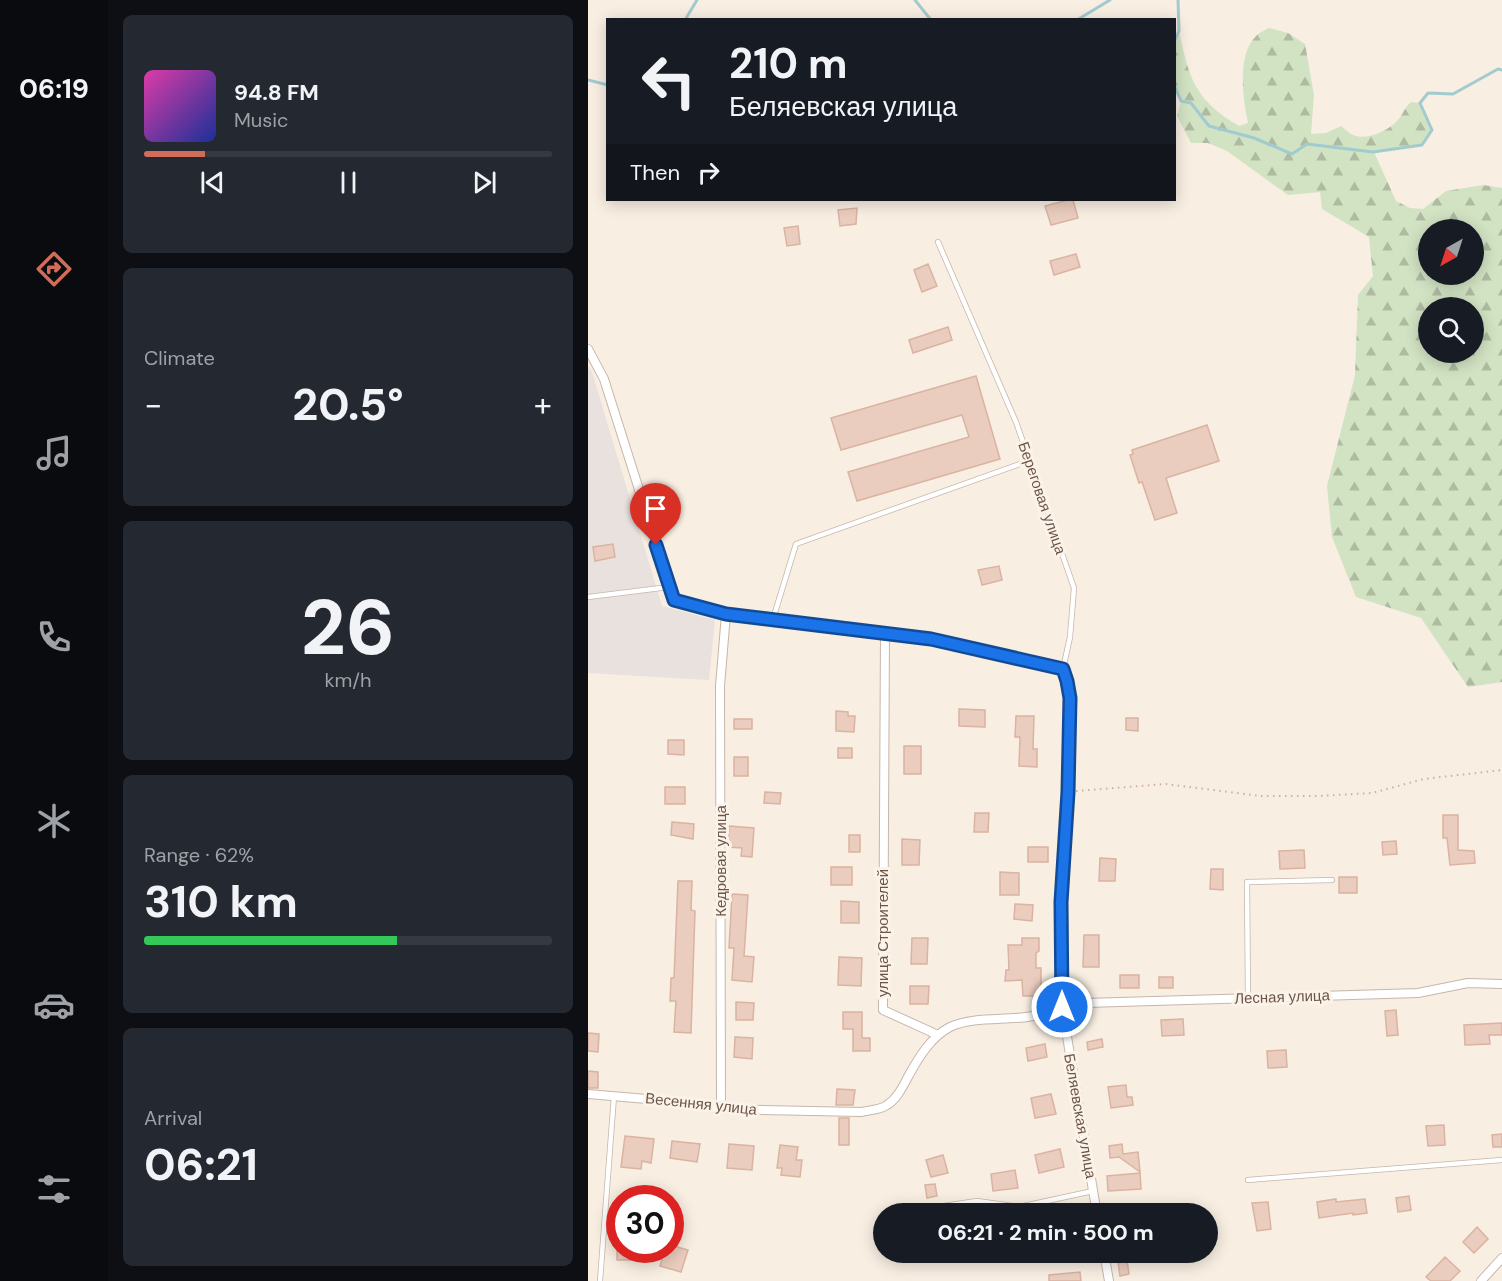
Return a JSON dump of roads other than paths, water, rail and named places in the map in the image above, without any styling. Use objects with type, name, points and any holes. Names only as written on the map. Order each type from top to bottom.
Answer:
[{"type":"street","points":[[588,349],[604,379],[674,600],[726,614],[931,639],[1063,669],[1070,698],[1068,792],[1061,902],[1062,1007]]},
{"type":"street","name":"Кедровая улица","points":[[721,1109],[720,686],[726,614]]},
{"type":"street","name":"улица Строителей","points":[[885,633],[883,1010],[938,1035]]},
{"type":"street","name":"Лесная улица","points":[[938,1035],[952,1026],[965,1022],[1033,1016],[1052,1012],[1062,1007],[1086,1003],[1418,993],[1468,983],[1502,984]]},
{"type":"street","name":"Беляевская улица","points":[[1062,1007],[1095,1203]]},
{"type":"street","name":"Весенняя улица","points":[[588,1094],[682,1102],[721,1109],[861,1112],[887,1105],[900,1091],[918,1059],[938,1035]]},
{"type":"street","points":[[1481,1281],[1502,1258]]},
{"type":"street","points":[[1106,1263],[1109,1281]]},
{"type":"lane","name":"Береговая улица","points":[[938,242],[1016,422],[1074,588],[1070,637],[1063,669]]},
{"type":"lane","points":[[773,619],[796,544],[1028,460]]},
{"type":"lane","points":[[588,597],[669,587]]},
{"type":"lane","points":[[1248,998],[1247,882],[1332,880]]},
{"type":"lane","points":[[600,1281],[614,1096]]},
{"type":"lane","points":[[1248,1180],[1502,1160]]},
{"type":"lane","points":[[1038,1203],[1093,1191]]},
{"type":"lane","points":[[964,1203],[977,1201],[991,1203]]},
{"type":"waterway","points":[[686,18],[697,0]]},
{"type":"waterway","points":[[915,0],[929,18]]},
{"type":"waterway","points":[[1080,18],[1110,0]]},
{"type":"waterway","points":[[1176,38],[1179,31],[1178,0]]},
{"type":"waterway","points":[[1176,90],[1181,101],[1191,103],[1209,126],[1254,138],[1292,154],[1307,144],[1373,152],[1422,145],[1432,130],[1420,103],[1428,93],[1453,94],[1498,69],[1502,70]]},
{"type":"waterway","points":[[588,80],[606,84]]}]
